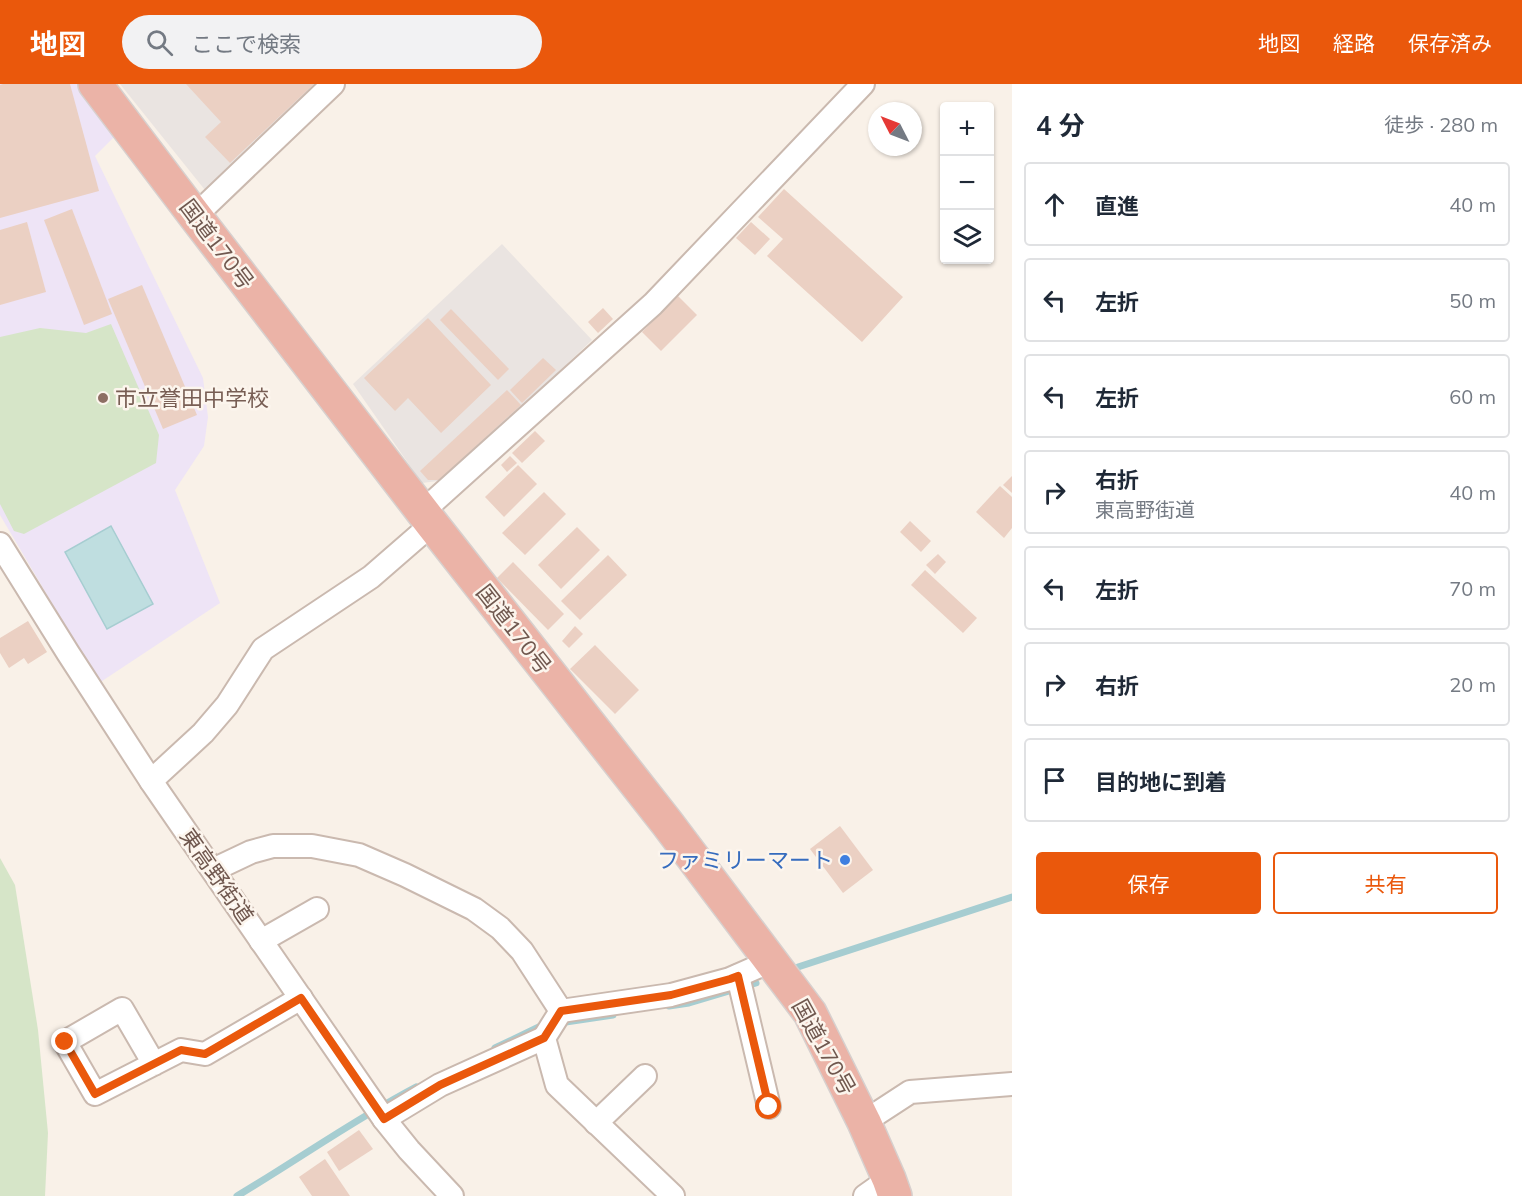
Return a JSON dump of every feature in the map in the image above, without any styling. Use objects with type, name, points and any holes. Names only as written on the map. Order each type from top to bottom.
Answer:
[{"type":"highway","name":"国道170号","points":[[95,84],[427,518],[667,823],[810,1012],[864,1122],[883,1190]]},
{"type":"street","points":[[195,216],[333,84]]},
{"type":"street","points":[[151,781],[203,733],[228,705],[263,649],[371,577],[427,518],[653,304],[863,84]]},
{"type":"street","name":"東高野街道","points":[[0,543],[151,781],[261,941],[380,1112],[409,1150],[452,1196]]},
{"type":"street","points":[[213,870],[251,852],[273,846],[312,846],[359,855],[474,909],[500,928],[522,951],[561,1011]]},
{"type":"street","points":[[261,941],[317,909]]},
{"type":"street","points":[[380,1112],[544,1038],[561,1011],[671,995],[730,979],[771,961]]},
{"type":"street","points":[[738,976],[769,1107]]},
{"type":"street","points":[[154,1064],[181,1050],[205,1054],[301,998]]},
{"type":"street","points":[[544,1038],[557,1085],[673,1196]]},
{"type":"street","points":[[596,1123],[645,1076]]},
{"type":"street","points":[[864,1122],[910,1092],[1012,1084]]},
{"type":"shaded area","name":"市立誉田中学校","points":[[0,84],[81,84],[118,133],[95,156],[203,378],[208,417],[204,446],[175,490],[220,603],[99,683],[0,515]]},
{"type":"shaded area","points":[[120,84],[326,84],[209,195]]},
{"type":"shaded area","points":[[502,244],[592,340],[446,480],[422,483],[353,384]]},
{"type":"green space","points":[[111,324],[159,435],[156,463],[24,534],[14,531],[0,504],[0,337],[40,328],[86,333]]},
{"type":"green space","points":[[0,858],[15,885],[38,1030],[48,1133],[45,1196],[0,1196]]},
{"type":"water","points":[[111,526],[153,604],[107,629],[65,552]]},
{"type":"building","points":[[70,84],[99,191],[0,218],[0,85]]},
{"type":"building","points":[[186,84],[314,84],[230,163],[205,137],[221,122]]},
{"type":"building","points":[[784,189],[903,297],[862,342],[767,256],[783,239],[758,217]]},
{"type":"building","points":[[72,209],[112,314],[84,325],[44,220]]},
{"type":"building","points":[[27,222],[46,292],[0,305],[0,230]]},
{"type":"building","points":[[751,222],[770,239],[755,255],[736,238]]},
{"type":"building","points":[[142,285],[197,415],[163,429],[108,299]]},
{"type":"building","points":[[678,296],[697,315],[661,351],[642,332]]},
{"type":"building","points":[[603,308],[613,319],[598,333],[588,322]]},
{"type":"building","points":[[451,309],[509,369],[498,380],[440,320]]},
{"type":"building","points":[[428,318],[491,385],[441,433],[408,398],[395,411],[364,378]]},
{"type":"building","points":[[543,358],[556,370],[522,403],[510,390]]},
{"type":"building","points":[[507,390],[521,405],[439,480],[428,480],[420,471]]},
{"type":"building","points":[[535,431],[545,441],[522,463],[512,453]]},
{"type":"building","points":[[510,456],[517,463],[507,472],[501,465]]},
{"type":"building","points":[[518,465],[537,484],[504,517],[485,497]]},
{"type":"building","points":[[1012,476],[1012,493],[1003,485]]},
{"type":"building","points":[[1000,486],[1012,497],[1012,528],[1004,538],[976,512]]},
{"type":"building","points":[[544,492],[566,514],[525,555],[502,533]]},
{"type":"building","points":[[910,521],[931,541],[921,552],[900,532]]},
{"type":"building","points":[[577,527],[600,550],[561,589],[538,565]]},
{"type":"building","points":[[938,554],[946,562],[935,574],[926,565]]},
{"type":"building","points":[[608,555],[627,575],[580,620],[561,601]]},
{"type":"building","points":[[513,562],[564,614],[548,630],[497,578]]},
{"type":"building","points":[[925,570],[977,618],[963,633],[911,585]]},
{"type":"building","points":[[28,621],[47,652],[28,664],[24,658],[9,668],[0,653],[0,638]]},
{"type":"building","points":[[575,626],[583,634],[569,648],[562,641]]},
{"type":"building","points":[[595,645],[639,690],[615,714],[570,669]]},
{"type":"building","points":[[840,826],[873,870],[843,893],[810,849]]},
{"type":"building","points":[[359,1130],[373,1149],[339,1171],[327,1152]]},
{"type":"building","points":[[325,1159],[350,1196],[312,1196],[299,1177]]},
{"type":"waterway","points":[[798,967],[1012,897]]},
{"type":"waterway","points":[[669,1006],[689,1003],[756,983]]},
{"type":"waterway","points":[[559,1023],[613,1015]]},
{"type":"waterway","points":[[495,1048],[545,1025]]},
{"type":"waterway","points":[[237,1196],[416,1087]]},
{"type":"place","name":"市立誉田中学校","points":[[103,398]]},
{"type":"place","name":"ファミリーマート","points":[[845,860]]},
{"type":"route","points":[[65,1042],[95,1094],[181,1050],[205,1054],[301,998],[384,1119],[440,1085],[544,1038],[561,1011],[671,995],[738,976],[769,1107]]}]
